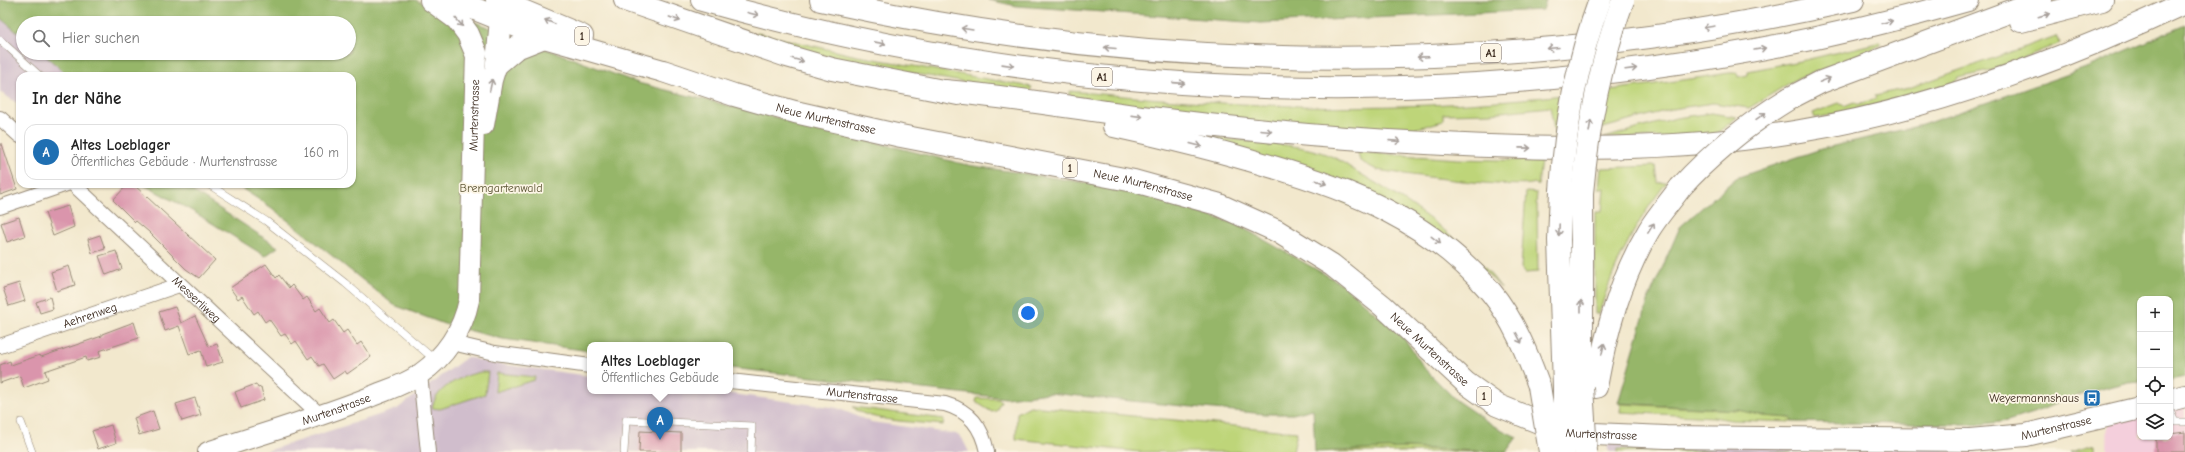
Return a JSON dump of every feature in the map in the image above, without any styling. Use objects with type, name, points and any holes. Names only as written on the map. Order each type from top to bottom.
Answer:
[{"type":"main road","points":[[431,0],[457,19],[468,34],[476,53]]},
{"type":"main road","name":"Neue Murtenstrasse","points":[[453,0],[498,10],[662,71]]},
{"type":"main road","points":[[625,0],[787,56],[862,75],[1095,122],[1201,147],[1309,178],[1370,201],[1425,232],[1471,270],[1492,293],[1507,315],[1520,339],[1539,386],[1550,452]]},
{"type":"main road","name":"A1","points":[[702,0],[840,35],[926,52],[1012,66],[1154,81],[1231,86],[1319,88],[1459,85],[1555,78],[1639,69],[1723,56],[1826,36],[1968,0]]},
{"type":"main road","name":"A1","points":[[821,0],[931,23],[1018,37],[1156,52],[1285,58],[1407,58],[1508,52],[1637,39],[1793,14],[1853,0]]},
{"type":"main road","points":[[1580,387],[1559,240],[1561,191],[1572,98],[1582,52],[1600,0]]},
{"type":"main road","points":[[1584,448],[1580,387],[1582,193],[1587,143],[1598,80],[1623,0]]},
{"type":"main road","points":[[1748,21],[1794,0]]},
{"type":"main road","points":[[1564,452],[1580,387],[1603,350],[1614,309],[1629,268],[1650,229],[1680,188],[1703,162],[1736,134],[1790,98],[1821,82],[2041,0]]},
{"type":"main road","points":[[1950,33],[2030,19],[2102,0]]},
{"type":"main road","points":[[945,91],[1011,98],[1222,127],[1397,142],[1557,149],[1633,148],[1696,144],[1802,131],[1889,112],[1948,96],[2048,62],[2185,4]]},
{"type":"main road","points":[[476,53],[482,32],[498,10]]},
{"type":"main road","points":[[497,64],[498,10]]},
{"type":"main road","name":"Neue Murtenstrasse","points":[[498,10],[544,37],[662,71],[754,101],[816,117],[929,142],[1134,181],[1190,195],[1238,212],[1296,241],[1332,265],[1377,301],[1466,383],[1497,405],[1541,423]]},
{"type":"main road","points":[[497,64],[516,48],[544,37]]},
{"type":"main road","points":[[2173,399],[2185,396]]},
{"type":"main road","name":"Murtenstrasse","points":[[1541,423],[1584,448],[1786,439],[1970,440],[2026,435],[2137,409]]},
{"type":"street","name":"Murtenstrasse","points":[[208,452],[320,415],[386,390],[420,374],[452,343],[461,326],[469,300],[474,178],[476,53]]},
{"type":"street","name":"Murtenstrasse","points":[[474,178],[492,80],[497,64]]},
{"type":"street","points":[[0,118],[16,132]]},
{"type":"street","points":[[0,207],[55,188]]},
{"type":"street","name":"Messerliweg","points":[[77,188],[320,415]]},
{"type":"street","name":"Aehrenweg","points":[[0,346],[179,284]]},
{"type":"street","points":[[452,343],[495,353],[587,366]]},
{"type":"street","points":[[420,374],[428,452]]},
{"type":"street","name":"Murtenstrasse","points":[[733,381],[945,404],[970,416],[982,435],[987,452]]},
{"type":"lane","points":[[0,40],[16,54]]},
{"type":"lane","points":[[22,60],[36,72]]},
{"type":"lane","points":[[214,188],[272,225],[345,283],[436,360]]},
{"type":"lane","points":[[2173,418],[2175,422],[2185,422]]},
{"type":"lane","points":[[624,452],[626,420],[752,426],[751,452]]},
{"type":"lane","points":[[21,422],[32,452]]},
{"type":"shaded area","points":[[0,18],[16,31],[16,60],[50,60],[64,72],[16,72],[16,102],[0,92]]},
{"type":"shaded area","points":[[467,357],[491,363],[587,376],[587,394],[732,394],[837,408],[871,422],[956,434],[962,438],[969,452],[264,452],[397,409]]},
{"type":"shaded area","points":[[2185,397],[2185,452],[2107,452],[2108,417],[2137,410],[2137,440],[2173,440],[2173,400]]},
{"type":"shaded area","points":[[1607,432],[1977,442],[1977,452],[1608,452]]},
{"type":"green space","name":"Bremgartenwald","points":[[0,0],[415,0],[638,83],[967,165],[1115,187],[1236,224],[1342,284],[1404,338],[1425,369],[1457,401],[1494,426],[1517,437],[1506,452],[1405,448],[1315,452],[1313,409],[1293,414],[1265,414],[1049,393],[1006,398],[733,368],[733,342],[587,342],[587,351],[503,339],[444,324],[394,305],[272,208],[241,188],[356,188],[356,72],[64,72],[50,60],[356,60],[356,16],[16,16],[16,31],[0,18]]},
{"type":"green space","points":[[988,0],[1546,0],[1543,10],[1261,23],[1017,6]]},
{"type":"green space","points":[[2185,25],[2185,377],[2173,379],[2173,296],[2137,296],[2137,381],[2074,396],[2034,413],[2007,421],[1984,424],[1792,422],[1791,418],[1764,416],[1738,410],[1618,403],[1649,298],[1680,227],[1736,178],[1821,149],[1922,125],[2086,68]]},
{"type":"green space","points":[[757,33],[857,56],[1032,87],[1028,94],[834,59],[756,37]]},
{"type":"green space","points":[[2056,36],[2060,43],[1990,71],[1958,78],[1953,84],[1858,110],[1815,118],[1813,113],[1839,103],[1844,106],[1854,102],[1859,105],[1876,98],[1875,95],[1909,88]]},
{"type":"green space","points":[[1881,42],[1881,45],[1793,81],[1749,108],[1713,103],[1672,109],[1556,141],[1550,107],[1491,113],[1443,114],[1443,121],[1393,135],[1232,121],[1069,96],[1070,91],[1204,102],[1339,107],[1428,105],[1504,101],[1579,94],[1729,73],[1737,73],[1738,77],[1748,75],[1748,71],[1805,60]]},
{"type":"green space","points":[[1711,113],[1737,117],[1712,137],[1604,138],[1676,118]]},
{"type":"green space","points":[[1201,136],[1268,143],[1269,147],[1271,143],[1295,146],[1318,151],[1336,159],[1417,210],[1436,224],[1472,254],[1501,288],[1479,265]]},
{"type":"green space","points":[[1358,152],[1458,159],[1541,161],[1538,186],[1535,183],[1524,185],[1459,181],[1377,170],[1360,161]]},
{"type":"green space","points":[[1656,166],[1658,183],[1667,182],[1645,212],[1618,261],[1599,314],[1595,314],[1595,212],[1602,212],[1604,188],[1599,188],[1601,168]]},
{"type":"green space","points":[[149,188],[188,188],[278,247],[265,256],[194,212]]},
{"type":"green space","points":[[1526,192],[1537,193],[1538,272],[1525,273],[1521,268]]},
{"type":"green space","points":[[488,372],[485,394],[440,409],[432,408],[434,401],[444,388],[465,376]]},
{"type":"green space","points":[[497,373],[535,377],[534,380],[495,392]]},
{"type":"green space","points":[[977,398],[998,399],[1001,401],[996,411],[992,412],[976,402]]},
{"type":"green space","points":[[1621,404],[1738,410],[1764,416],[1791,418],[1792,422],[1731,420],[1713,417],[1620,412]]},
{"type":"green space","points":[[1030,406],[1297,432],[1293,452],[1140,452],[1016,439],[1017,413]]},
{"type":"green space","points":[[853,407],[944,419],[943,425],[895,420],[870,416]]},
{"type":"green space","points":[[2095,445],[2095,452],[2070,452]]},
{"type":"green space","points":[[1405,448],[1480,452],[1334,452],[1334,450]]},
{"type":"green space","points":[[1617,449],[1792,452],[1617,452]]},
{"type":"building","points":[[0,144],[2,144],[17,189],[0,195]]},
{"type":"building","points":[[124,188],[137,188],[215,260],[199,278],[186,269],[149,232],[136,221],[135,222],[113,200]]},
{"type":"building","points":[[68,206],[74,227],[53,236],[45,213]]},
{"type":"building","points":[[19,217],[25,236],[7,242],[1,223]]},
{"type":"building","points":[[100,235],[105,249],[92,253],[88,239]]},
{"type":"building","points":[[116,251],[122,269],[106,275],[99,256]]},
{"type":"building","points":[[266,264],[276,278],[279,275],[289,288],[292,285],[303,300],[307,297],[316,311],[320,308],[330,323],[334,320],[343,333],[347,330],[357,345],[361,342],[371,357],[347,374],[345,371],[333,379],[323,364],[319,366],[312,356],[308,359],[296,341],[292,344],[285,334],[281,336],[269,319],[265,322],[258,311],[254,314],[242,296],[238,299],[230,288]]},
{"type":"building","points":[[69,266],[75,285],[57,291],[51,272]]},
{"type":"building","points":[[19,283],[25,301],[9,306],[3,288]]},
{"type":"building","points":[[50,297],[53,309],[40,313],[36,302]]},
{"type":"building","points":[[175,307],[181,323],[195,316],[209,347],[217,344],[223,362],[206,367],[201,350],[189,354],[179,326],[165,331],[159,312]]},
{"type":"building","points":[[134,322],[139,338],[99,351],[101,357],[87,361],[86,357],[45,371],[48,379],[24,388],[20,376],[0,383],[0,365],[10,361],[11,365],[40,355],[41,357],[102,336],[102,334]]},
{"type":"building","points":[[256,384],[258,388],[261,387],[264,400],[241,408],[235,392]]},
{"type":"building","points":[[195,398],[201,415],[182,421],[176,404]]},
{"type":"building","points":[[153,411],[159,429],[139,435],[134,418]]},
{"type":"building","points":[[111,425],[116,443],[98,449],[92,431]]},
{"type":"building","points":[[640,431],[681,433],[681,452],[639,452]]},
{"type":"building","points":[[2185,432],[2185,452],[2156,452],[2156,440],[2173,440],[2173,434]]},
{"type":"place","name":"Weyermannshaus","points":[[2092,398]]},
{"type":"place","name":"Altes Loeblager","points":[[660,440]]}]
